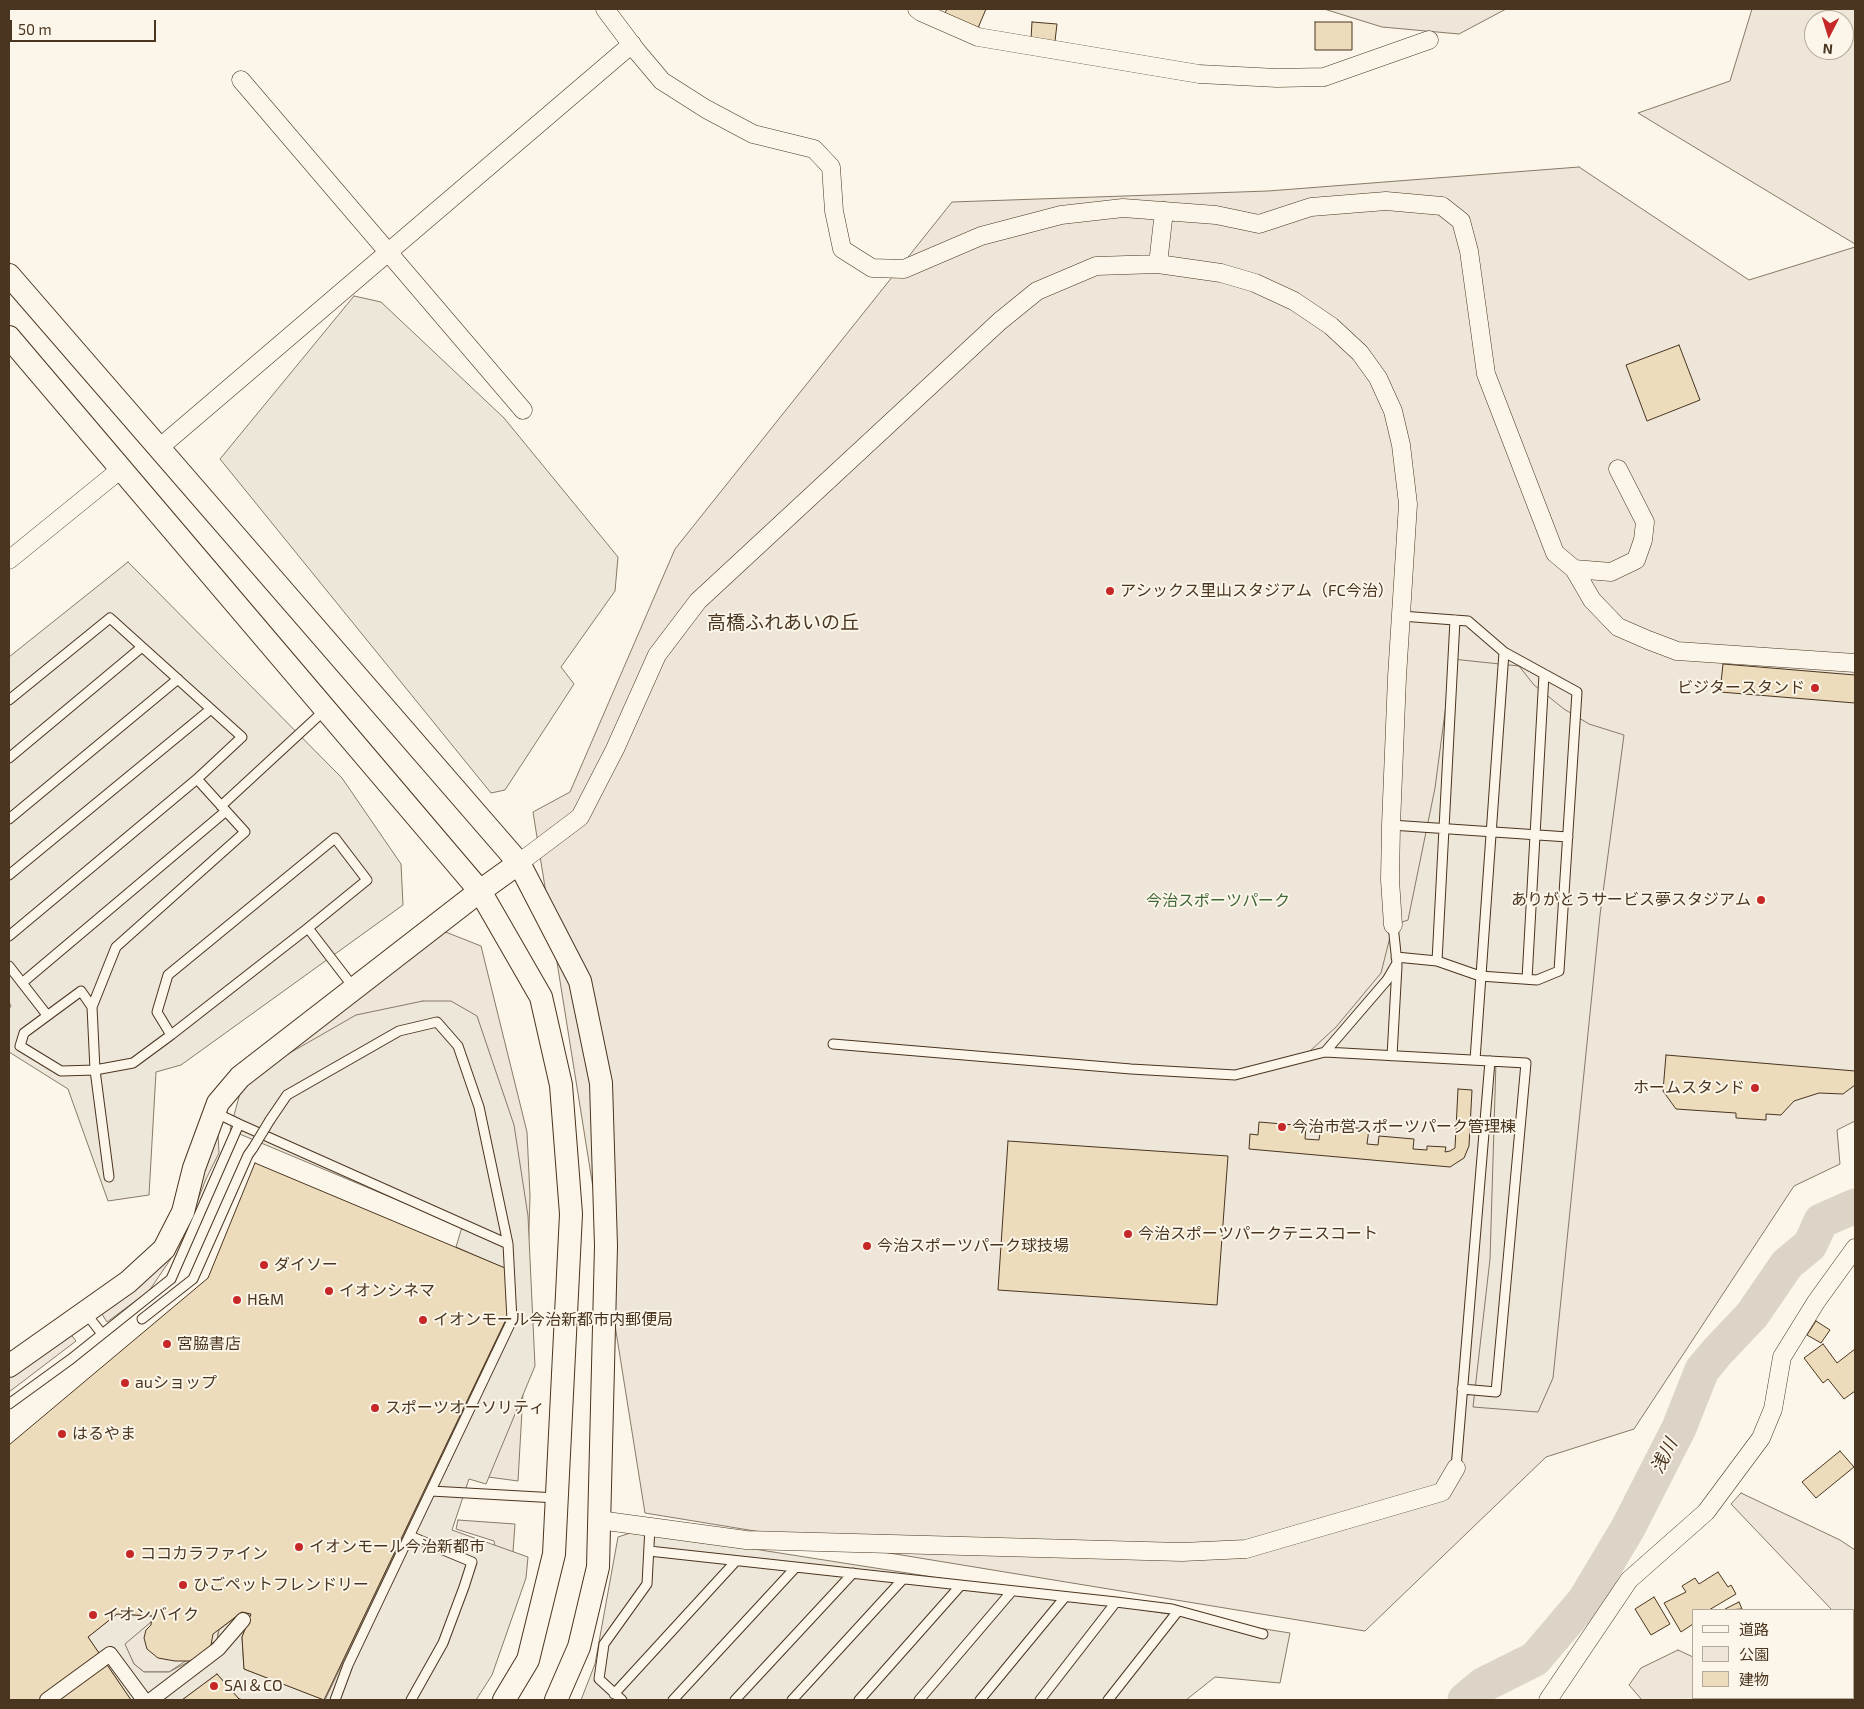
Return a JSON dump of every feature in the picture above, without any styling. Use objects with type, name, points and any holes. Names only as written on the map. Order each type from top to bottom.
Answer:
[{"type":"street","points":[[605,9],[662,81],[706,109],[753,134],[814,149],[831,166],[834,211],[842,249],[872,268],[904,269],[981,236],[1061,215],[1123,208],[1216,215],[1259,224],[1311,207],[1386,201],[1442,206],[1461,221],[1470,251],[1486,374],[1555,553],[1574,569],[1592,600],[1618,627],[1677,651],[1855,663]]},
{"type":"street","points":[[917,9],[978,37],[1199,74],[1277,78],[1324,77],[1429,40]]},
{"type":"street","points":[[158,448],[632,44]]},
{"type":"street","points":[[242,80],[523,410]]},
{"type":"street","points":[[1158,264],[1164,211]]},
{"type":"street","points":[[9,1366],[128,1282],[164,1249],[184,1212],[194,1168],[214,1112],[218,1103],[240,1077],[480,890],[580,817],[615,749],[657,655],[698,601],[1000,321],[1036,291],[1096,266],[1158,264],[1221,273],[1255,282],[1294,301],[1331,326],[1360,353],[1378,378],[1393,412],[1401,446],[1408,504],[1391,825],[1390,880],[1393,925]]},
{"type":"street","points":[[9,275],[519,863],[580,982],[601,1083],[606,1246],[598,1567],[579,1647],[556,1700]]},
{"type":"street","points":[[9,336],[480,890],[542,997],[561,1085],[571,1214],[554,1554],[528,1660],[504,1700]]},
{"type":"street","points":[[9,560],[121,468]]},
{"type":"street","points":[[1574,569],[1611,572],[1636,560],[1643,540],[1645,522],[1618,469]]},
{"type":"street","points":[[1548,1700],[1629,1580],[1706,1512],[1760,1438],[1774,1409],[1782,1357],[1816,1302],[1855,1248]]},
{"type":"street","points":[[599,1520],[746,1540],[1182,1552],[1246,1549],[1442,1492],[1456,1468]]},
{"type":"street","points":[[151,1700],[218,1649],[243,1620]]},
{"type":"street","points":[[47,1700],[110,1654],[144,1700]]},
{"type":"lane","points":[[1397,960],[1437,961],[1480,976],[1537,980],[1559,971],[1577,692],[1504,652],[1468,621],[1401,616]]},
{"type":"lane","points":[[9,700],[110,618],[242,737],[197,779],[9,936]]},
{"type":"lane","points":[[1437,961],[1455,620]]},
{"type":"lane","points":[[9,758],[142,647]]},
{"type":"lane","points":[[1475,1060],[1504,652]]},
{"type":"lane","points":[[1527,979],[1544,674]]},
{"type":"lane","points":[[9,819],[178,679]]},
{"type":"lane","points":[[9,875],[211,709]]},
{"type":"lane","points":[[22,983],[224,809],[326,709]]},
{"type":"lane","points":[[109,1178],[95,1070],[92,1007],[116,947],[246,832],[197,779]]},
{"type":"lane","points":[[1391,825],[1568,837]]},
{"type":"lane","points":[[92,1007],[81,991],[24,1033],[20,1046],[60,1071],[95,1070],[134,1063],[171,1036],[367,880],[335,838],[168,975],[157,1012],[171,1036]]},
{"type":"lane","points":[[1392,1056],[1397,960],[1393,925]]},
{"type":"lane","points":[[308,928],[355,988]]},
{"type":"lane","points":[[1325,1052],[1388,980],[1397,960]]},
{"type":"lane","points":[[9,966],[47,1016]]},
{"type":"lane","points":[[142,1319],[193,1279],[248,1155],[287,1095],[399,1031],[437,1022],[458,1046],[479,1107],[508,1244],[512,1320],[348,1665],[335,1700]]},
{"type":"lane","points":[[833,1044],[1131,1070],[1235,1075],[1325,1052],[1526,1063],[1496,1392],[1462,1389]]},
{"type":"lane","points":[[1456,1468],[1490,1061]]},
{"type":"lane","points":[[214,1112],[508,1244]]},
{"type":"lane","points":[[9,1404],[102,1334],[171,1278],[239,1124]]},
{"type":"lane","points":[[85,1312],[102,1334]]},
{"type":"lane","points":[[431,1491],[557,1498]]},
{"type":"lane","points":[[622,1700],[599,1679],[604,1644],[647,1584],[650,1527]]},
{"type":"lane","points":[[410,1536],[472,1562],[444,1643],[411,1700]]},
{"type":"lane","points":[[649,1551],[1116,1602],[1178,1611],[1263,1634]]},
{"type":"lane","points":[[614,1694],[736,1561]]},
{"type":"lane","points":[[673,1700],[796,1568]]},
{"type":"lane","points":[[735,1700],[853,1574]]},
{"type":"lane","points":[[792,1700],[903,1579]]},
{"type":"lane","points":[[859,1700],[961,1586]]},
{"type":"lane","points":[[919,1700],[1012,1591]]},
{"type":"lane","points":[[980,1700],[1065,1596]]},
{"type":"lane","points":[[1040,1700],[1116,1602]]},
{"type":"lane","points":[[1108,1700],[1178,1611]]},
{"type":"green space","points":[[1324,9],[1506,9],[1459,34],[1382,27]]},
{"type":"green space","points":[[1752,9],[1855,9],[1855,244],[1638,113],[1730,81]]},
{"type":"green space","name":"今治スポーツパーク","points":[[1579,167],[1749,280],[1855,247],[1855,1121],[1837,1130],[1840,1164],[1794,1186],[1634,1429],[1546,1457],[1365,1631],[645,1513],[533,812],[570,792],[675,549],[952,202],[1268,191]]},
{"type":"green space","points":[[443,931],[481,946],[527,1132],[530,1196],[525,1358],[518,1481],[466,1474],[515,1358],[513,1209],[289,1061],[272,1058]]},
{"type":"green space","points":[[218,1134],[219,1153],[206,1179],[187,1228],[170,1260],[149,1291],[107,1322],[100,1311],[137,1283]]},
{"type":"green space","points":[[69,1332],[76,1341],[9,1392],[9,1377]]},
{"type":"green space","points":[[1741,1493],[1840,1540],[1855,1550],[1855,1635],[1854,1609],[1831,1609],[1731,1504]]},
{"type":"green space","points":[[458,1520],[515,1524],[513,1552],[455,1700],[500,1578],[494,1541],[456,1529]]},
{"type":"green space","points":[[164,1611],[220,1621],[217,1640],[169,1672],[144,1672],[134,1664],[124,1644]]},
{"type":"green space","points":[[1678,1650],[1692,1657],[1692,1699],[1748,1700],[1642,1700],[1629,1685],[1641,1668]]},
{"type":"shaded area","points":[[354,296],[381,302],[504,418],[618,557],[615,591],[561,667],[574,684],[505,790],[491,793],[220,459]]},
{"type":"shaded area","points":[[128,562],[342,778],[401,864],[403,905],[181,1065],[156,1072],[149,1195],[108,1201],[68,1089],[9,1052],[9,1009],[11,1006],[9,1002],[9,657]]},
{"type":"shaded area","points":[[1452,659],[1519,666],[1534,685],[1564,709],[1589,724],[1624,735],[1600,915],[1553,1378],[1538,1412],[1473,1407],[1490,1259],[1496,1061],[1443,1061],[1310,1051],[1336,1027],[1381,973],[1393,925],[1408,920],[1435,788]]},
{"type":"shaded area","points":[[423,1001],[451,1001],[477,1016],[514,1125],[528,1216],[535,1366],[486,1484],[469,1479],[452,1530],[528,1557],[526,1578],[492,1675],[476,1700],[325,1700],[510,1311],[514,1289],[504,1268],[456,1247],[462,1227],[230,1130],[242,1086],[274,1062],[356,1015]]},
{"type":"shaded area","points":[[630,1533],[703,1541],[1290,1633],[1280,1683],[1215,1677],[1186,1700],[581,1700],[595,1664],[618,1537]]},
{"type":"shaded area","points":[[242,1612],[251,1614],[242,1637],[244,1669],[325,1700],[239,1699],[217,1674],[182,1700],[131,1700],[88,1637],[117,1614],[152,1616],[151,1622],[125,1644],[134,1664],[144,1672],[169,1672],[203,1654],[217,1640],[219,1630]]},
{"type":"building","points":[[947,9],[986,9],[978,28],[945,13]]},
{"type":"building","points":[[1032,22],[1057,24],[1055,41],[1031,39]]},
{"type":"building","points":[[1315,22],[1352,22],[1352,50],[1315,50]]},
{"type":"building","points":[[1679,345],[1700,400],[1647,421],[1626,365]]},
{"type":"building","points":[[1723,664],[1855,675],[1855,703],[1720,692]]},
{"type":"building","points":[[1666,1055],[1855,1071],[1855,1085],[1843,1094],[1819,1093],[1794,1101],[1781,1115],[1766,1114],[1766,1120],[1736,1118],[1736,1113],[1676,1109],[1663,1091]]},
{"type":"building","name":"今治市営スポーツパーク管理棟","points":[[1458,1089],[1472,1090],[1469,1146],[1464,1158],[1450,1167],[1249,1149],[1250,1134],[1258,1135],[1259,1122],[1306,1126],[1305,1139],[1319,1140],[1321,1125],[1369,1129],[1367,1144],[1378,1145],[1379,1136],[1414,1139],[1413,1149],[1427,1150],[1427,1146],[1446,1147],[1445,1152],[1450,1151],[1455,1148]]},
{"type":"building","points":[[1008,1141],[1228,1156],[1217,1305],[998,1290]]},
{"type":"building","name":"イオンモール今治新都市","points":[[255,1163],[505,1268],[514,1289],[510,1311],[324,1700],[244,1669],[242,1637],[251,1614],[242,1612],[213,1634],[211,1645],[203,1654],[190,1661],[158,1658],[147,1649],[144,1638],[146,1630],[151,1625],[152,1616],[117,1614],[88,1637],[131,1700],[9,1700],[9,1445],[208,1278]]},
{"type":"building","points":[[1816,1321],[1830,1330],[1821,1343],[1807,1335]]},
{"type":"building","points":[[1823,1344],[1837,1363],[1855,1349],[1855,1391],[1844,1399],[1828,1379],[1823,1383],[1804,1358]]},
{"type":"building","points":[[1840,1451],[1854,1467],[1816,1498],[1802,1482]]},
{"type":"building","points":[[1718,1572],[1728,1587],[1731,1585],[1736,1594],[1711,1609],[1692,1609],[1692,1625],[1681,1632],[1664,1603],[1686,1592],[1682,1586],[1695,1578],[1699,1584]]},
{"type":"building","points":[[1654,1597],[1670,1624],[1651,1635],[1635,1609]]},
{"type":"building","points":[[1739,1602],[1742,1609],[1725,1609]]},
{"type":"building","name":"SAI＆CO","points":[[217,1674],[239,1699],[244,1700],[182,1700]]},
{"type":"waterway","name":"浅川","points":[[1465,1700],[1483,1685],[1535,1659],[1585,1600],[1628,1528],[1679,1428],[1702,1370],[1752,1315],[1787,1264],[1810,1245],[1821,1221],[1855,1206]]},
{"type":"place","name":"アシックス里山スタジアム（FC今治）","points":[[1110,591]]},
{"type":"place","name":"ビジタースタンド","points":[[1815,688]]},
{"type":"place","name":"ありがとうサービス夢スタジアム","points":[[1761,900]]},
{"type":"place","name":"ホームスタンド","points":[[1755,1088]]},
{"type":"place","name":"今治市営スポーツパーク管理棟","points":[[1282,1127]]},
{"type":"place","name":"今治スポーツパークテニスコート","points":[[1128,1234]]},
{"type":"place","name":"今治スポーツパーク球技場","points":[[867,1246]]},
{"type":"place","name":"ダイソー","points":[[264,1265]]},
{"type":"place","name":"イオンシネマ","points":[[329,1291]]},
{"type":"place","name":"H&M","points":[[237,1300]]},
{"type":"place","name":"イオンモール今治新都市内郵便局","points":[[423,1320]]},
{"type":"place","name":"宮脇書店","points":[[167,1344]]},
{"type":"place","name":"auショップ","points":[[125,1383]]},
{"type":"place","name":"スポーツオーソリティ","points":[[375,1408]]},
{"type":"place","name":"はるやま","points":[[62,1434]]},
{"type":"place","name":"イオンモール今治新都市","points":[[299,1547]]},
{"type":"place","name":"ココカラファイン","points":[[130,1554]]},
{"type":"place","name":"ひごペットフレンドリー","points":[[183,1585]]},
{"type":"place","name":"イオンバイク","points":[[93,1615]]},
{"type":"place","name":"SAI＆CO","points":[[214,1686]]},
{"type":"district","name":"高橋ふれあいの丘","points":[[783,623]]}]
